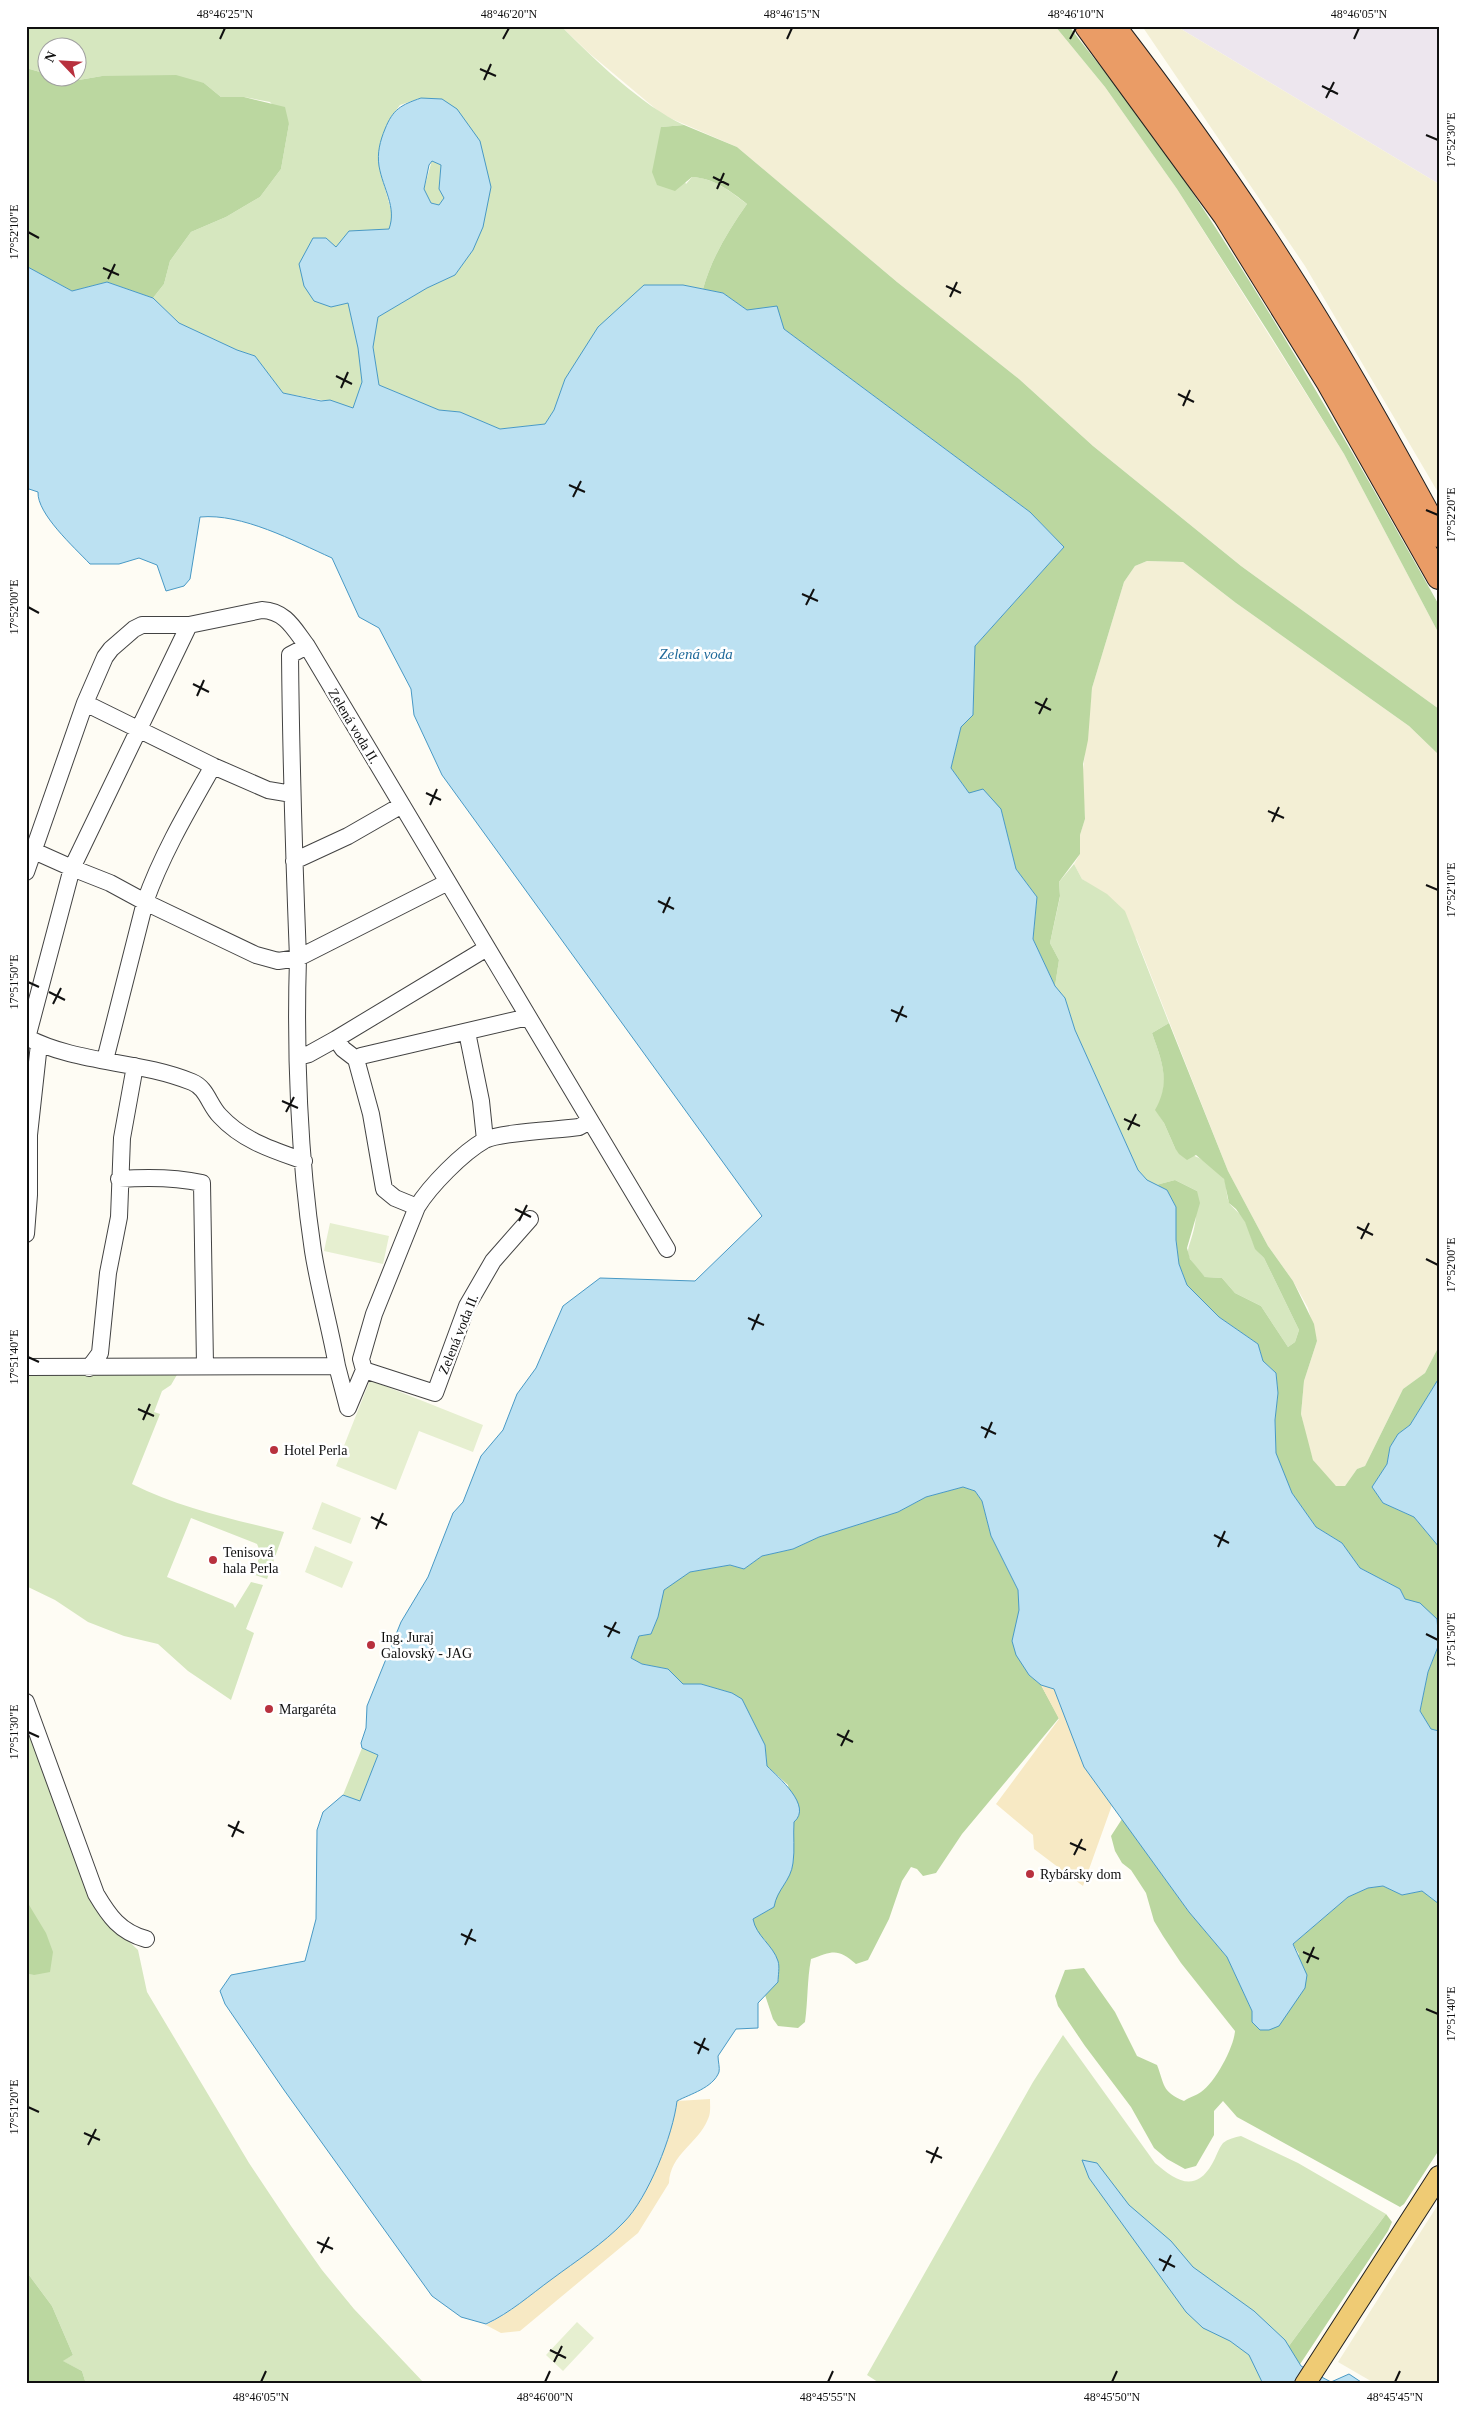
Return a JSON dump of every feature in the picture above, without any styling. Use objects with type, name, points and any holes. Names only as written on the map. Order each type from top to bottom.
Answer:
[{"type":"highway","points":[[1087,26],[1190,165],[1236,231],[1329,383],[1439,577]]},
{"type":"highway","points":[[1113,26],[1175,108],[1290,276],[1350,376],[1439,535]]},
{"type":"main road","points":[[1305,2384],[1439,2176]]},
{"type":"street","name":"Zelená voda II.","points":[[26,872],[85,703],[104,657],[134,629],[152,624],[190,625],[262,610],[277,612],[289,621],[307,646],[667,1249]]},
{"type":"street","points":[[289,621],[292,794],[298,958],[298,1057],[304,1161],[313,1251],[348,1408],[362,1364],[374,1314],[422,1198],[455,1164],[485,1140],[579,1128],[590,1121]]},
{"type":"street","points":[[26,1234],[29,1195],[31,1040],[72,868],[190,625]]},
{"type":"street","points":[[290,655],[307,646]]},
{"type":"street","points":[[85,703],[212,766],[268,790],[292,794]]},
{"type":"street","points":[[105,1060],[145,902],[166,852],[212,766]]},
{"type":"street","points":[[294,861],[348,836],[402,805]]},
{"type":"street","points":[[34,851],[110,883],[145,902],[256,955],[278,961],[298,958],[448,882]]},
{"type":"street","points":[[298,1057],[309,1054],[336,1039],[487,948]]},
{"type":"street","points":[[356,1059],[361,1056],[528,1017]]},
{"type":"street","points":[[467,1032],[481,1101],[485,1140]]},
{"type":"street","points":[[336,1039],[343,1049],[356,1059],[371,1114],[384,1189],[395,1198],[417,1207]]},
{"type":"street","points":[[31,1040],[70,1055],[135,1066],[198,1084],[204,1089],[212,1106],[220,1116],[245,1137],[258,1144],[304,1161]]},
{"type":"street","points":[[89,1368],[100,1353],[108,1273],[118,1217],[122,1138],[135,1066]]},
{"type":"street","points":[[119,1179],[142,1177],[186,1179],[202,1183],[205,1366]]},
{"type":"street","name":"Zelená voda II.","points":[[362,1364],[435,1393],[467,1306],[493,1261],[530,1219]]},
{"type":"street","points":[[100,1353],[111,1368]]},
{"type":"street","points":[[26,1367],[205,1366],[291,1368],[337,1363],[362,1364]]},
{"type":"street","points":[[26,1702],[93,1886],[110,1917],[131,1935],[146,1939]]},
{"type":"shaded area","points":[[561,26],[1055,26],[1105,87],[1177,189],[1344,454],[1439,634],[1439,709],[1241,566],[1093,446],[1019,379],[897,282],[737,147],[663,115],[589,53]]},
{"type":"shaded area","points":[[1142,26],[1176,26],[1439,184],[1439,494],[1305,266]]},
{"type":"shaded area","points":[[1176,26],[1439,26],[1439,184]]},
{"type":"shaded area","points":[[1147,561],[1183,562],[1236,603],[1409,726],[1439,755],[1439,1346],[1425,1373],[1403,1389],[1365,1466],[1357,1469],[1345,1486],[1336,1486],[1325,1476],[1313,1460],[1301,1414],[1304,1381],[1317,1341],[1308,1308],[1293,1281],[1268,1246],[1228,1171],[1137,940],[1092,886],[1082,879],[1074,864],[1080,854],[1080,835],[1085,819],[1082,779],[1092,688],[1124,582],[1135,566]]},
{"type":"shaded area","points":[[1439,2203],[1439,2384],[1376,2384],[1338,2362]]},
{"type":"green space","points":[[26,26],[561,26],[635,94],[651,106],[684,125],[661,127],[686,184],[692,177],[708,180],[722,186],[747,204],[721,245],[703,289],[683,285],[565,379],[554,410],[545,424],[500,429],[460,412],[439,410],[379,385],[373,346],[378,317],[427,288],[455,275],[473,250],[421,98],[400,105],[389,120],[379,167],[393,217],[389,230],[349,231],[331,307],[348,303],[358,348],[362,382],[353,408],[283,393],[255,356],[237,350],[179,323],[153,298],[164,284],[170,261],[191,232],[226,217],[260,197],[281,169],[289,124],[270,102],[244,97],[221,97],[204,83],[102,76],[88,78],[88,38],[38,38],[38,71],[26,68]]},
{"type":"green space","points":[[1055,26],[1069,26],[1150,131],[1199,202],[1271,315],[1439,605],[1439,634],[1344,454],[1267,330],[1177,189],[1105,87]]},
{"type":"green space","points":[[26,68],[38,71],[38,88],[88,88],[88,78],[102,76],[176,75],[204,83],[221,97],[244,97],[285,107],[289,124],[281,169],[260,197],[226,217],[191,232],[170,261],[164,284],[153,298],[107,282],[72,291],[26,266]]},
{"type":"green space","points":[[684,125],[737,147],[897,282],[1019,379],[1093,446],[1241,566],[1439,709],[1439,755],[1409,726],[1236,603],[1183,562],[1147,561],[1135,566],[1124,582],[1092,688],[1088,740],[1083,764],[1085,819],[1080,835],[1080,854],[1059,882],[1060,896],[1050,943],[1059,960],[1055,986],[1033,939],[1037,897],[1016,869],[1001,809],[969,793],[951,768],[961,727],[973,715],[975,646],[1064,547],[1030,512],[784,329],[747,310],[723,293],[703,289],[721,245],[747,204],[721,186],[700,178],[692,177],[675,191],[657,185],[652,172],[661,127]]},
{"type":"green space","points":[[432,160],[441,165],[439,189],[444,198],[439,205],[431,203],[424,189]]},
{"type":"green space","points":[[1074,864],[1082,879],[1107,894],[1125,911],[1169,1023],[1152,1033],[1162,1063],[1164,1081],[1161,1100],[1156,1110],[1175,1148],[1196,1156],[1222,1175],[1229,1202],[1245,1221],[1254,1244],[1264,1258],[1299,1330],[1295,1342],[1288,1347],[1261,1306],[1235,1293],[1222,1278],[1205,1277],[1192,1261],[1188,1252],[1196,1220],[1197,1191],[1175,1180],[1156,1185],[1147,1180],[1138,1170],[1075,1030],[1065,998],[1055,986],[1059,960],[1050,943],[1060,897],[1059,882]]},
{"type":"green space","points":[[1169,1023],[1228,1171],[1268,1246],[1293,1281],[1314,1324],[1317,1341],[1304,1381],[1301,1414],[1313,1460],[1336,1486],[1345,1486],[1357,1469],[1365,1466],[1403,1389],[1425,1373],[1439,1346],[1439,1378],[1410,1425],[1398,1434],[1390,1447],[1387,1464],[1372,1487],[1383,1503],[1414,1517],[1439,1547],[1439,1637],[1437,1619],[1405,1599],[1400,1589],[1360,1568],[1342,1543],[1316,1527],[1292,1493],[1276,1454],[1275,1420],[1278,1393],[1276,1373],[1263,1361],[1258,1344],[1219,1317],[1187,1285],[1179,1264],[1176,1240],[1176,1207],[1167,1190],[1156,1185],[1175,1180],[1197,1191],[1200,1203],[1187,1248],[1190,1259],[1205,1277],[1222,1278],[1235,1293],[1261,1306],[1288,1347],[1295,1342],[1299,1330],[1264,1258],[1255,1249],[1245,1222],[1229,1203],[1224,1179],[1196,1155],[1187,1160],[1179,1154],[1164,1123],[1155,1110],[1160,1100],[1164,1081],[1162,1063],[1152,1033]]},
{"type":"green space","points":[[330,1223],[389,1236],[383,1264],[324,1251]]},
{"type":"green space","points":[[26,1373],[178,1373],[171,1385],[162,1391],[154,1412],[160,1414],[132,1484],[187,1506],[284,1532],[267,1579],[255,1575],[260,1551],[257,1544],[191,1518],[167,1577],[233,1604],[235,1608],[251,1582],[263,1585],[246,1629],[254,1633],[231,1700],[188,1671],[158,1644],[124,1636],[88,1622],[55,1600],[26,1586]]},
{"type":"green space","points":[[370,1380],[483,1425],[473,1452],[419,1431],[396,1490],[336,1466]]},
{"type":"green space","points":[[963,1487],[975,1491],[982,1501],[991,1536],[1018,1590],[1020,1610],[1012,1641],[1029,1675],[1041,1685],[1059,1718],[962,1834],[936,1873],[923,1876],[917,1869],[911,1867],[902,1881],[889,1919],[868,1960],[856,1964],[844,1955],[835,1952],[811,1959],[805,2022],[798,2028],[778,2026],[773,2019],[765,1995],[778,1982],[765,1940],[755,1930],[753,1919],[774,1907],[776,1895],[786,1882],[793,1863],[794,1822],[788,1785],[767,1766],[765,1745],[732,1693],[701,1684],[683,1684],[668,1669],[642,1664],[631,1658],[639,1636],[651,1634],[658,1617],[663,1590],[690,1572],[730,1565],[744,1569],[762,1556],[793,1549],[819,1537],[898,1512],[926,1497]]},
{"type":"green space","points":[[322,1502],[361,1518],[351,1544],[312,1529]]},
{"type":"green space","points":[[315,1546],[353,1562],[342,1588],[305,1572]]},
{"type":"green space","points":[[1439,1644],[1439,1731],[1431,1729],[1420,1711],[1428,1672]]},
{"type":"green space","points":[[26,1713],[98,1912],[138,1950],[147,1992],[249,2163],[291,2226],[322,2270],[354,2309],[425,2384],[86,2384],[82,2371],[62,2361],[73,2355],[52,2306],[26,2271],[26,1974],[34,1975],[26,1900]]},
{"type":"green space","points":[[362,1748],[378,1755],[360,1801],[343,1795]]},
{"type":"green space","points":[[1122,1819],[1189,1912],[1227,1957],[1252,2011],[1252,2022],[1299,1954],[1293,1944],[1348,1897],[1368,1888],[1383,1886],[1402,1895],[1422,1891],[1439,1904],[1439,2150],[1404,2204],[1400,2207],[1237,2117],[1223,2101],[1214,2111],[1214,2135],[1196,2166],[1185,2169],[1167,2159],[1154,2148],[1131,2107],[1085,2046],[1058,2006],[1055,1996],[1065,1970],[1084,1968],[1115,2012],[1137,2056],[1157,2065],[1167,2090],[1184,2101],[1201,2092],[1218,2073],[1231,2046],[1235,2031],[1181,1963],[1163,1936],[1154,1921],[1146,1893],[1131,1870],[1122,1863],[1115,1851],[1111,1836]]},
{"type":"green space","points":[[26,1900],[46,1933],[53,1952],[50,1972],[34,1975],[26,1974]]},
{"type":"green space","points":[[1063,2035],[1155,2163],[1177,2179],[1192,2181],[1199,2179],[1212,2164],[1223,2143],[1241,2136],[1298,2163],[1386,2214],[1261,2384],[881,2384],[867,2375],[1033,2082]]},
{"type":"green space","points":[[1386,2214],[1392,2222],[1388,2231],[1287,2384],[1261,2384]]},
{"type":"green space","points":[[26,2271],[52,2306],[73,2355],[63,2361],[82,2371],[86,2384],[26,2384]]},
{"type":"green space","points":[[577,2322],[594,2338],[563,2371],[546,2355]]},
{"type":"sand","points":[[1041,1685],[1054,1689],[1084,1767],[1112,1805],[1083,1886],[1034,1849],[1033,1835],[996,1804],[1059,1719]]},
{"type":"sand","points":[[710,2099],[708,2119],[698,2135],[674,2164],[669,2183],[638,2233],[520,2331],[501,2333],[486,2325],[512,2309],[589,2252],[624,2222],[642,2198],[658,2165],[675,2115],[677,2101]]},
{"type":"water","name":"Zelená voda","points":[[421,98],[442,99],[457,109],[480,141],[491,187],[483,227],[473,250],[455,275],[427,288],[378,317],[373,347],[379,385],[439,410],[460,412],[500,429],[545,424],[554,410],[565,379],[598,327],[644,285],[683,285],[723,293],[747,310],[777,306],[784,329],[1030,512],[1064,547],[975,646],[973,715],[961,727],[951,768],[969,793],[983,789],[1001,809],[1016,869],[1037,897],[1033,939],[1055,986],[1065,998],[1075,1030],[1138,1170],[1147,1180],[1167,1190],[1176,1207],[1176,1240],[1179,1264],[1187,1285],[1219,1317],[1258,1344],[1263,1361],[1276,1373],[1278,1393],[1275,1420],[1276,1453],[1292,1493],[1316,1527],[1342,1543],[1360,1568],[1400,1589],[1405,1599],[1420,1603],[1437,1619],[1439,1644],[1428,1672],[1420,1711],[1431,1729],[1439,1731],[1439,1904],[1422,1891],[1402,1895],[1383,1886],[1368,1888],[1348,1897],[1293,1944],[1307,1975],[1305,1988],[1279,2026],[1269,2030],[1260,2030],[1252,2022],[1252,2011],[1227,1957],[1189,1912],[1084,1767],[1054,1689],[1041,1685],[1029,1675],[1016,1655],[1012,1641],[1019,1610],[1018,1590],[991,1536],[982,1501],[975,1491],[963,1487],[926,1497],[898,1512],[819,1537],[793,1549],[762,1556],[744,1569],[730,1565],[690,1572],[664,1590],[658,1617],[651,1634],[639,1636],[631,1658],[642,1664],[668,1669],[683,1684],[701,1684],[732,1693],[742,1699],[765,1745],[767,1766],[785,1784],[797,1800],[799,1815],[794,1822],[794,1858],[790,1875],[778,1895],[774,1907],[753,1919],[757,1930],[776,1955],[779,1969],[778,1982],[758,2003],[758,2028],[736,2029],[718,2056],[719,2072],[716,2078],[707,2086],[677,2101],[675,2115],[658,2165],[642,2198],[624,2222],[598,2245],[520,2303],[486,2324],[461,2317],[432,2296],[284,2090],[225,2004],[220,1991],[231,1975],[305,1961],[316,1919],[317,1830],[323,1812],[343,1795],[360,1801],[378,1755],[362,1748],[361,1743],[366,1728],[367,1706],[401,1622],[428,1577],[453,1513],[463,1502],[481,1456],[503,1430],[517,1394],[536,1368],[563,1306],[600,1278],[695,1281],[762,1216],[442,775],[414,715],[411,689],[379,628],[359,617],[332,558],[250,524],[233,519],[200,517],[190,579],[184,586],[166,591],[157,565],[139,558],[119,564],[90,564],[66,540],[50,520],[39,501],[38,492],[26,488],[26,266],[72,291],[107,282],[153,298],[179,323],[237,350],[255,356],[283,393],[321,401],[330,400],[353,408],[362,382],[358,348],[348,303],[331,307],[314,301],[304,286],[299,264],[313,238],[326,238],[336,247],[349,231],[389,229],[391,213],[379,166],[379,147],[391,117],[398,109]],"holes":[[[432,161],[441,165],[439,189],[444,198],[439,205],[431,203],[424,189],[429,165]]]},
{"type":"water","points":[[1439,1378],[1439,1547],[1414,1517],[1383,1503],[1372,1487],[1387,1464],[1390,1447],[1398,1434],[1410,1425]]},
{"type":"water","points":[[1082,2160],[1097,2163],[1129,2205],[1171,2241],[1193,2267],[1254,2311],[1285,2340],[1301,2366],[1331,2382],[1349,2374],[1364,2384],[1263,2384],[1249,2355],[1230,2341],[1203,2328],[1186,2312],[1089,2178]]},
{"type":"place","name":"Hotel Perla","points":[[274,1450]]},
{"type":"place","name":"Tenisová hala Perla","points":[[213,1560]]},
{"type":"place","name":"Ing. Juraj Galovský - JAG","points":[[371,1645]]},
{"type":"place","name":"Margaréta","points":[[269,1709]]},
{"type":"place","name":"Rybársky dom","points":[[1030,1874]]}]
